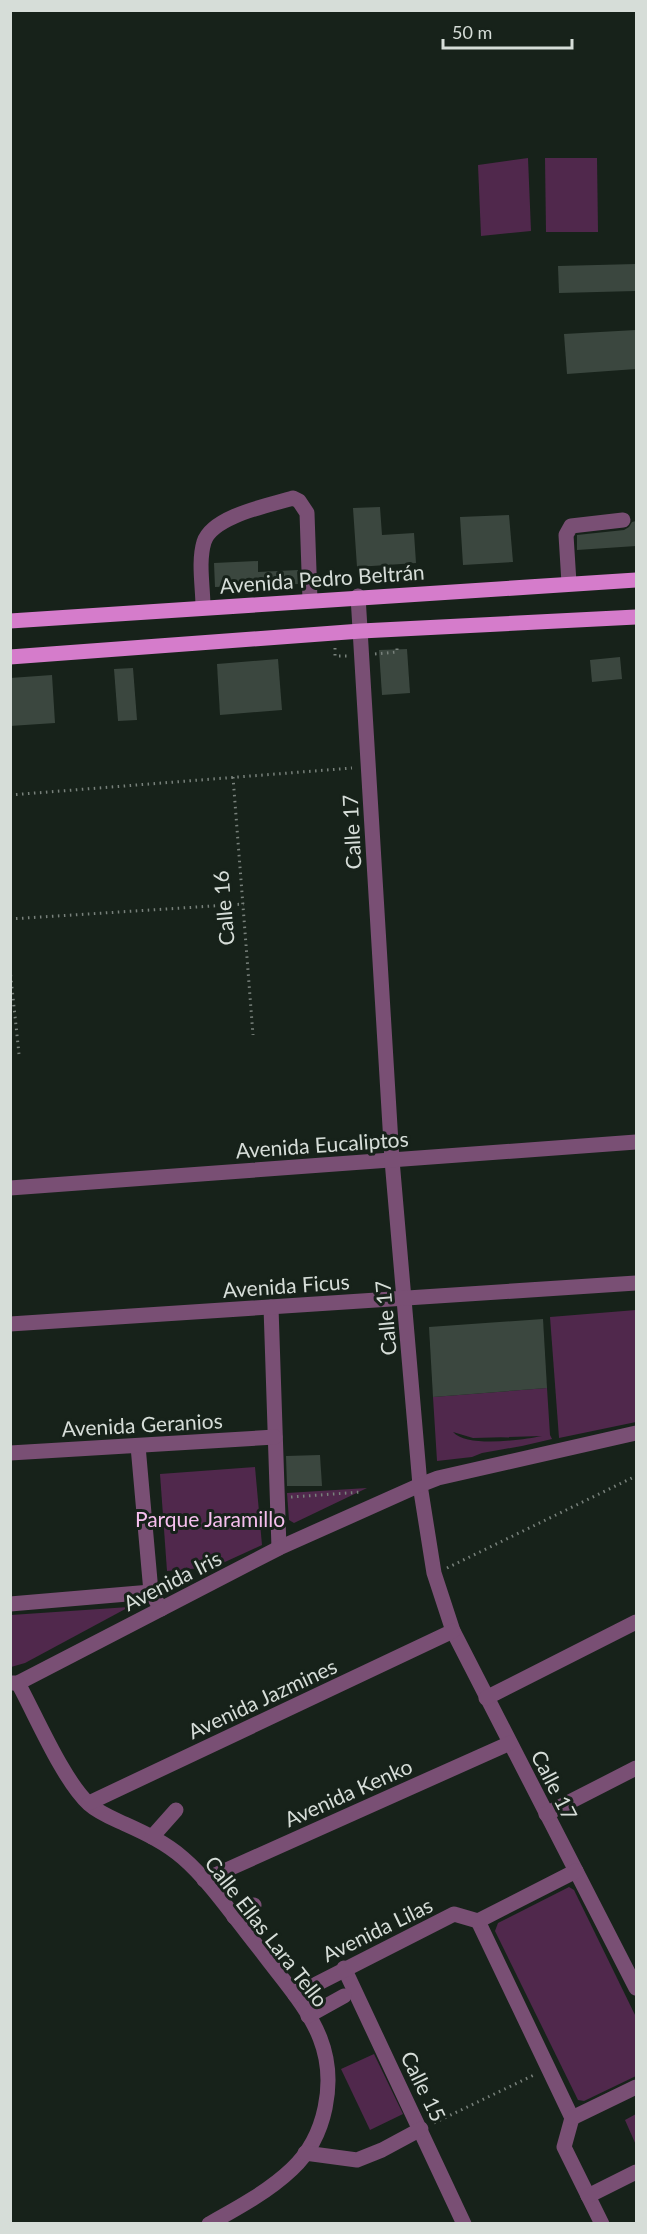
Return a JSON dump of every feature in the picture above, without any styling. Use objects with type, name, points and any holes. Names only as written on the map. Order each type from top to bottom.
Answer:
[{"type":"main road","name":"Avenida Pedro Beltrán","points":[[10,621],[358,596],[636,580]]},
{"type":"main road","points":[[10,657],[361,631],[636,617]]},
{"type":"street","points":[[203,607],[202,552],[204,539],[212,530],[232,517],[293,498],[299,501],[307,513],[310,600]]},
{"type":"street","points":[[569,583],[567,546],[570,526],[623,520]]},
{"type":"street","name":"Calle 17","points":[[358,596],[392,1160],[420,1485],[434,1573],[453,1631],[636,1988]]},
{"type":"street","name":"Avenida Eucaliptos","points":[[10,1188],[636,1142]]},
{"type":"street","name":"Avenida Ficus","points":[[10,1324],[636,1283]]},
{"type":"street","points":[[271,1307],[279,1548]]},
{"type":"street","name":"Avenida Iris","points":[[14,1683],[279,1548],[420,1485],[438,1478],[636,1433]]},
{"type":"street","name":"Avenida Geranios","points":[[10,1453],[275,1437]]},
{"type":"street","points":[[138,1446],[151,1592],[161,1609]]},
{"type":"street","points":[[10,1604],[151,1592]]},
{"type":"street","points":[[486,1698],[636,1622]]},
{"type":"street","name":"Avenida Jazmines","points":[[88,1803],[453,1631]]},
{"type":"street","name":"Calle Ellas Lara Tello","points":[[14,1683],[74,1786],[88,1803],[101,1812],[152,1837],[183,1858],[234,1917],[294,1995],[319,2036],[325,2054],[328,2087],[322,2119],[305,2153],[294,2168],[279,2180],[235,2210],[209,2223]]},
{"type":"street","name":"Avenida Kenko","points":[[204,1880],[510,1743]]},
{"type":"street","points":[[546,1814],[636,1768]]},
{"type":"street","points":[[152,1837],[176,1810]]},
{"type":"street","points":[[576,1871],[478,1921],[572,2118],[564,2147],[602,2223]]},
{"type":"street","points":[[234,1917],[254,1905]]},
{"type":"street","name":"Avenida Lilas","points":[[294,1995],[454,1914],[478,1921]]},
{"type":"street","name":"Calle 15","points":[[344,1968],[464,2223]]},
{"type":"street","points":[[308,2016],[344,1996]]},
{"type":"street","points":[[572,2118],[636,2087]]},
{"type":"street","points":[[305,2153],[357,2160],[382,2150],[421,2129]]},
{"type":"street","points":[[588,2196],[636,2172]]},
{"type":"path","points":[[10,795],[368,766]]},
{"type":"path","name":"Calle 16","points":[[233,777],[254,1035]]},
{"type":"path","points":[[10,919],[244,904]]},
{"type":"path","points":[[10,969],[19,1053]]},
{"type":"path","points":[[434,1573],[636,1476]]},
{"type":"path","points":[[277,1498],[367,1492]]},
{"type":"path","points":[[421,2129],[548,2068]]},
{"type":"green space","points":[[528,158],[531,231],[481,236],[478,165]]},
{"type":"green space","points":[[545,158],[597,158],[598,232],[546,232]]},
{"type":"green space","points":[[636,1310],[636,1422],[559,1438],[550,1317]]},
{"type":"green space","points":[[547,1388],[552,1439],[472,1457],[437,1461],[433,1397]],"holes":[[[453,1432],[473,1438],[542,1436],[495,1442],[470,1440]]]},
{"type":"green space","name":"Parque Jaramillo","points":[[255,1467],[262,1545],[214,1567],[167,1571],[160,1474]]},
{"type":"green space","points":[[367,1488],[294,1523],[289,1520],[287,1493]]},
{"type":"green space","points":[[129,1607],[25,1663],[11,1667],[11,1615]]},
{"type":"green space","points":[[569,1887],[574,1890],[636,2017],[636,2076],[584,2101],[578,2100],[495,1931],[498,1923]]},
{"type":"green space","points":[[374,2054],[403,2114],[370,2130],[341,2069]]},
{"type":"green space","points":[[636,2114],[636,2145],[625,2120]]},
{"type":"building","points":[[636,264],[636,291],[559,293],[558,266]]},
{"type":"building","points":[[636,330],[636,369],[567,374],[564,334]]},
{"type":"building","points":[[380,507],[382,535],[414,533],[416,563],[357,567],[353,508]]},
{"type":"building","points":[[509,515],[513,562],[463,565],[460,517]]},
{"type":"building","points":[[636,521],[636,546],[577,550],[577,535],[624,530]]},
{"type":"building","points":[[258,561],[258,572],[298,570],[299,584],[215,587],[214,563]]},
{"type":"building","points":[[407,649],[410,693],[382,695],[379,650]]},
{"type":"building","points":[[620,657],[622,679],[592,682],[590,660]]},
{"type":"building","points":[[278,659],[282,710],[220,715],[217,664]]},
{"type":"building","points":[[133,668],[137,720],[118,721],[114,669]]},
{"type":"building","points":[[52,675],[55,723],[10,726],[10,678]]},
{"type":"building","points":[[543,1319],[547,1388],[433,1397],[429,1327]]},
{"type":"building","points":[[320,1455],[322,1486],[287,1486],[286,1456]]}]
